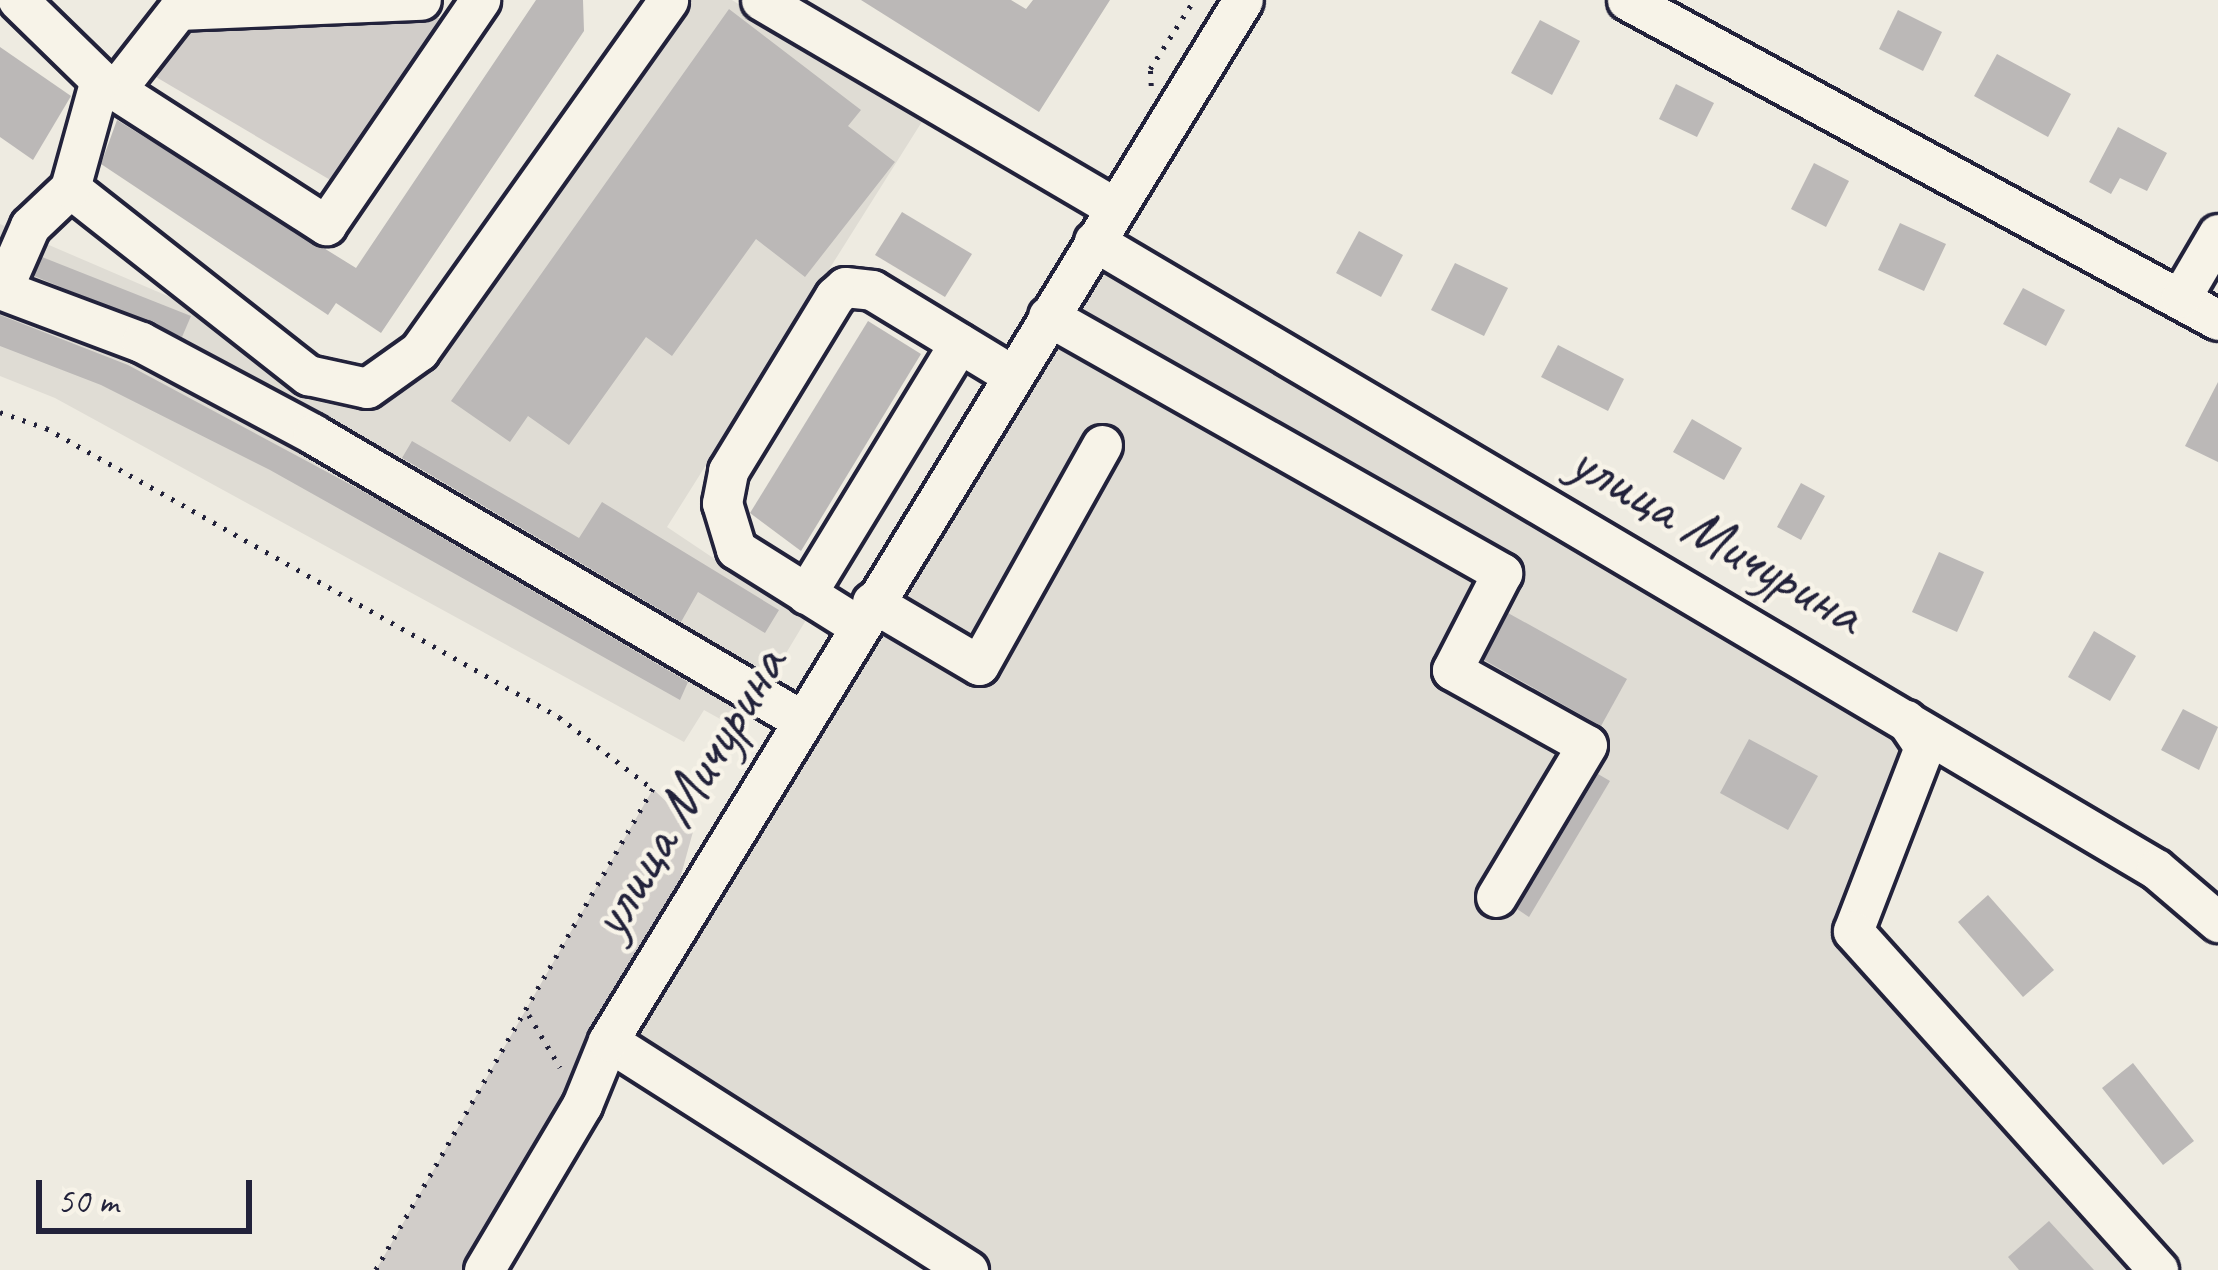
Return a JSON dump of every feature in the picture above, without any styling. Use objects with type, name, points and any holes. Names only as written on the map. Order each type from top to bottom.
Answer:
[{"type":"street","points":[[18,0],[109,84],[326,225],[480,0]]},
{"type":"street","points":[[421,0],[178,10],[109,84],[70,188],[31,226],[1,290],[141,342],[294,423],[801,720]]},
{"type":"street","points":[[70,188],[308,375],[367,388],[419,351],[668,0]]},
{"type":"street","points":[[761,0],[1104,224]]},
{"type":"street","name":"улица Мичурина","points":[[484,1270],[583,1105],[608,1041],[1243,0]]},
{"type":"street","points":[[1627,0],[2218,320]]},
{"type":"street","name":"улица Мичурина","points":[[1104,224],[1906,720],[2156,869],[2218,922]]},
{"type":"street","points":[[2181,298],[2218,234]]},
{"type":"street","points":[[1012,375],[872,290],[845,287],[723,481],[726,530],[746,557],[806,593],[979,665],[1102,446]]},
{"type":"street","points":[[1048,316],[1502,572],[1452,670],[1587,746],[1496,897]]},
{"type":"street","points":[[806,593],[959,343]]},
{"type":"street","points":[[1906,720],[1924,747],[1852,931],[2158,1270]]},
{"type":"street","points":[[608,1041],[968,1270]]},
{"type":"path","points":[[0,412],[46,428],[559,717],[653,789],[529,1015],[376,1270]]},
{"type":"path","points":[[529,1015],[583,1105]]},
{"type":"shaded area","points":[[653,0],[732,0],[923,120],[667,527],[806,620],[740,730],[704,710],[684,742],[55,398],[0,376],[0,224],[389,391]]},
{"type":"shaded area","points":[[452,18],[332,181],[156,77],[198,19]]},
{"type":"shaded area","points":[[1094,241],[1924,747],[1853,931],[2158,1270],[968,1270],[608,1041]]},
{"type":"shaded area","points":[[653,789],[694,828],[675,897],[484,1270],[376,1270]]},
{"type":"building","points":[[536,0],[583,0],[584,31],[381,333],[336,303],[328,315],[101,164],[117,120],[356,268]]},
{"type":"building","points":[[861,0],[1011,0],[1026,9],[1033,0],[1110,0],[1039,112]]},
{"type":"building","points":[[729,9],[861,110],[848,126],[895,162],[805,277],[756,239],[672,356],[646,337],[569,445],[528,416],[510,442],[451,401]]},
{"type":"building","points":[[1898,10],[1942,32],[1923,71],[1879,49]]},
{"type":"building","points":[[1540,20],[1580,41],[1552,95],[1511,73]]},
{"type":"building","points":[[0,47],[71,96],[33,160],[0,137]]},
{"type":"building","points":[[1997,54],[2071,94],[2048,137],[1974,96]]},
{"type":"building","points":[[1676,84],[1714,103],[1697,137],[1659,119]]},
{"type":"building","points":[[2118,127],[2167,153],[2147,191],[2120,178],[2111,194],[2089,182]]},
{"type":"building","points":[[1814,163],[1849,181],[1826,227],[1791,209]]},
{"type":"building","points":[[902,212],[972,254],[945,297],[875,255]]},
{"type":"building","points":[[1900,223],[1946,244],[1924,291],[1878,270]]},
{"type":"building","points":[[1359,231],[1403,255],[1381,297],[1336,273]]},
{"type":"building","points":[[42,257],[191,316],[182,337],[34,276]]},
{"type":"building","points":[[1455,263],[1508,288],[1484,336],[1431,310]]},
{"type":"building","points":[[2023,288],[2065,310],[2046,346],[2003,324]]},
{"type":"building","points":[[0,315],[128,365],[368,494],[688,682],[680,700],[270,470],[101,385],[0,346]]},
{"type":"building","points":[[868,321],[921,354],[801,551],[750,513]]},
{"type":"building","points":[[1558,345],[1624,379],[1608,411],[1541,377]]},
{"type":"building","points":[[2218,382],[2218,462],[2185,446]]},
{"type":"building","points":[[1692,419],[1742,448],[1724,480],[1673,452]]},
{"type":"building","points":[[412,441],[579,538],[602,502],[779,610],[765,633],[698,592],[681,622],[402,458]]},
{"type":"building","points":[[1801,483],[1825,496],[1801,540],[1777,527]]},
{"type":"building","points":[[1939,552],[1984,572],[1957,632],[1912,612]]},
{"type":"building","points":[[1508,613],[1627,679],[1601,726],[1484,660]]},
{"type":"building","points":[[2094,631],[2136,656],[2110,701],[2068,677]]},
{"type":"building","points":[[2183,709],[2218,727],[2199,770],[2161,750]]},
{"type":"building","points":[[1749,739],[1818,776],[1788,830],[1720,793]]},
{"type":"building","points":[[1598,774],[1610,781],[1529,917],[1517,909]]},
{"type":"building","points":[[1988,895],[2054,970],[2023,997],[1958,922]]},
{"type":"building","points":[[2133,1063],[2194,1141],[2163,1165],[2102,1088]]},
{"type":"building","points":[[2049,1221],[2094,1270],[2019,1270],[2008,1257]]}]
